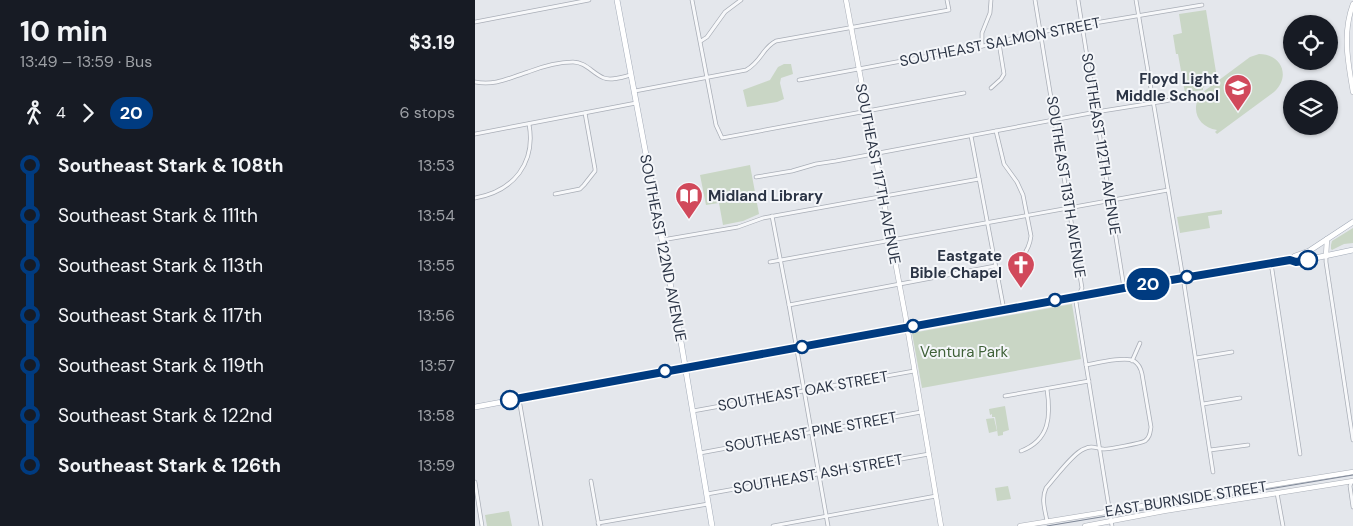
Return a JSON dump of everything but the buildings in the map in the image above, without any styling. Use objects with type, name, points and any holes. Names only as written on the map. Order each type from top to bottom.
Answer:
[{"type":"main road","name":"SOUTHEAST 122ND AVENUE","points":[[617,0],[693,411],[712,526]]},
{"type":"main road","points":[[1290,260],[1309,251],[1353,222]]},
{"type":"main road","points":[[475,407],[1079,296],[1290,260],[1296,262],[1353,250]]},
{"type":"street","points":[[475,22],[589,0]]},
{"type":"street","points":[[692,0],[715,125],[722,138],[964,93]]},
{"type":"street","points":[[701,41],[707,37],[725,12],[741,0]]},
{"type":"street","name":"SOUTHEAST 117TH AVENUE","points":[[846,0],[907,327],[941,526]]},
{"type":"street","points":[[634,91],[746,70],[753,66],[768,46],[776,41],[949,10],[947,0]]},
{"type":"street","points":[[983,46],[982,33],[990,13],[991,0]]},
{"type":"street","name":"SOUTHEAST 113TH AVENUE","points":[[1035,0],[1082,288],[1076,302],[1111,524]]},
{"type":"street","name":"SOUTHEAST 112TH AVENUE","points":[[1077,0],[1124,288]]},
{"type":"street","points":[[1136,0],[1183,278],[1213,472]]},
{"type":"street","points":[[1353,4],[1348,21],[1346,41],[1353,92]]},
{"type":"street","name":"SOUTHEAST SALMON STREET","points":[[799,80],[999,43],[1019,36],[1202,5]]},
{"type":"street","points":[[991,88],[1004,74],[999,43]]},
{"type":"street","points":[[475,82],[483,84],[496,83],[541,68],[572,62],[583,64],[605,78],[631,75]]},
{"type":"street","points":[[756,177],[792,171],[816,164],[1182,97]]},
{"type":"street","points":[[475,134],[636,103]]},
{"type":"street","points":[[555,194],[580,189],[595,171],[585,113]]},
{"type":"street","points":[[475,198],[497,192],[508,185],[519,173],[530,146],[529,124]]},
{"type":"street","points":[[996,131],[1004,164],[1021,188],[1028,216],[1031,236],[1026,251],[1021,258]]},
{"type":"street","points":[[971,136],[1004,310]]},
{"type":"street","points":[[661,241],[745,226],[759,219],[772,216],[979,179]]},
{"type":"street","points":[[770,262],[1168,190]]},
{"type":"street","points":[[772,216],[828,526]]},
{"type":"street","points":[[1327,239],[1326,256],[1353,440]]},
{"type":"street","points":[[1271,263],[1300,454]]},
{"type":"street","points":[[789,305],[995,266]]},
{"type":"street","points":[[1132,360],[1140,343]]},
{"type":"street","points":[[1196,358],[1232,352]]},
{"type":"street","points":[[1047,522],[1043,501],[1046,488],[1082,449],[1096,446],[1103,449],[1140,443],[1146,440],[1150,433],[1151,427],[1141,368],[1132,360],[1086,365]]},
{"type":"street","name":"SOUTHEAST OAK STREET","points":[[693,411],[914,371]]},
{"type":"street","points":[[1005,396],[1089,381]]},
{"type":"street","points":[[1021,451],[1037,441],[1047,424],[1049,411],[1047,388]]},
{"type":"street","points":[[1203,404],[1240,398]]},
{"type":"street","points":[[519,399],[541,526]]},
{"type":"street","name":"SOUTHEAST PINE STREET","points":[[700,452],[921,412]]},
{"type":"street","points":[[1210,450],[1247,444]]},
{"type":"street","name":"SOUTHEAST ASH STREET","points":[[707,494],[929,454]]},
{"type":"street","name":"EAST BURNSIDE STREET","points":[[1020,526],[1353,472]]},
{"type":"street","points":[[591,481],[599,525],[709,504]]},
{"type":"street","points":[[1353,481],[1350,486],[1353,507]]},
{"type":"street","name":"EAST BURNSIDE STREET","points":[[1085,526],[1111,524],[1172,510],[1353,481]]},
{"type":"street","points":[[475,482],[483,526]]},
{"type":"street","points":[[1277,493],[1283,526]]},
{"type":"street","points":[[773,526],[936,496]]},
{"type":"green space","points":[[1206,10],[1216,72],[1203,90],[1185,93],[1173,35],[1182,33],[1179,14]]},
{"type":"green space","points":[[1259,54],[1267,55],[1278,62],[1283,73],[1279,86],[1274,92],[1217,134],[1215,132],[1217,130],[1204,125],[1197,115],[1196,104],[1199,98],[1203,92],[1250,57]]},
{"type":"green space","points":[[784,64],[791,64],[793,74],[781,78],[780,83],[784,99],[747,107],[743,90],[770,80],[778,67]]},
{"type":"green space","points":[[750,165],[759,214],[743,221],[723,225],[719,203],[706,205],[700,175]]},
{"type":"green space","points":[[1222,210],[1222,214],[1208,216],[1210,228],[1180,233],[1177,217]]},
{"type":"green space","points":[[1353,228],[1353,243],[1331,249],[1332,241]]},
{"type":"green space","name":"Ventura Park","points":[[1072,304],[1081,359],[922,388],[912,333]]},
{"type":"green space","points":[[1005,406],[1009,430],[1003,432],[1003,435],[998,436],[995,417],[992,417],[992,414],[990,415],[989,409]]},
{"type":"green space","points":[[994,418],[997,431],[989,433],[986,419]]},
{"type":"green space","points":[[1008,486],[1011,499],[997,501],[995,488]]},
{"type":"green space","points":[[509,511],[512,526],[487,526],[485,515]]},
{"type":"tram line","points":[[1047,526],[1353,475]]},
{"type":"bus line","name":"20","points":[[510,400],[1124,288],[1290,260],[1296,262],[1308,260]]},
{"type":"place","name":"Floyd Light Middle School","points":[[1238,112]]},
{"type":"place","name":"Midland Library","points":[[689,220]]},
{"type":"place","name":"Eastgate Bible Chapel","points":[[1021,289]]}]
